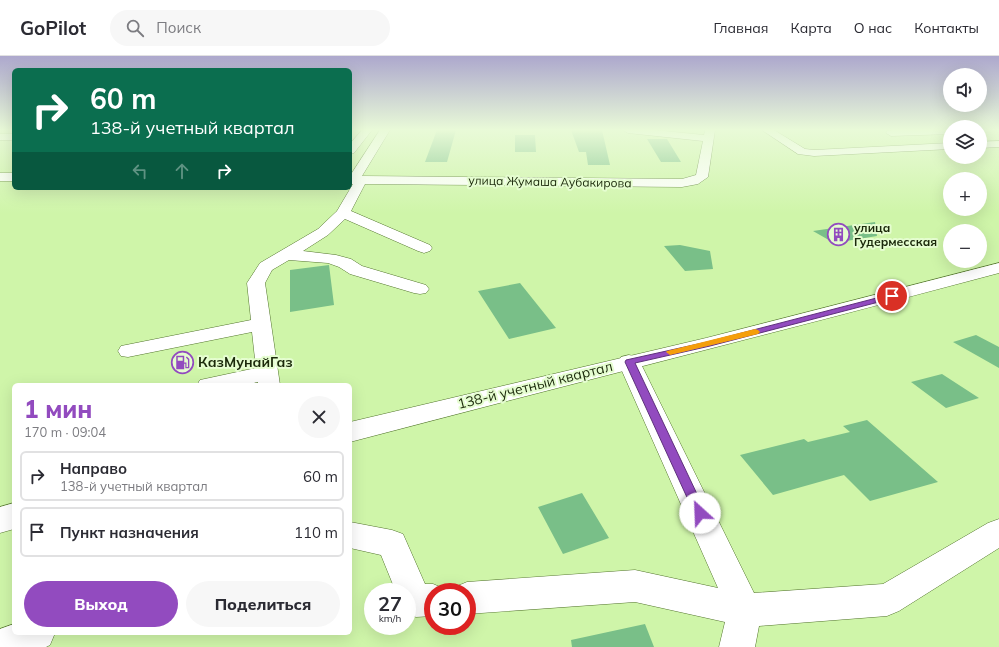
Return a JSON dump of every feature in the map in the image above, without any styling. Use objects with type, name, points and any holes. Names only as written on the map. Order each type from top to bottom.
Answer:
[{"type":"main road","name":"138-й учетный квартал","points":[[352,431],[707,344],[999,268]]},
{"type":"main road","points":[[0,520],[12,517]]},
{"type":"street","points":[[355,180],[368,158]]},
{"type":"street","name":"улица Жумаша Аубакирова","points":[[355,180],[682,183],[694,181],[702,177],[706,158]]},
{"type":"street","points":[[815,158],[823,161],[844,163]]},
{"type":"street","points":[[0,165],[12,165]]},
{"type":"street","points":[[0,177],[12,177]]},
{"type":"street","points":[[228,383],[268,379],[256,283],[266,267],[288,256],[323,232],[343,213],[351,190]]},
{"type":"street","points":[[343,213],[424,248]]},
{"type":"street","points":[[288,256],[330,258],[346,263],[356,270],[420,289]]},
{"type":"street","points":[[128,351],[262,324]]},
{"type":"street","points":[[629,362],[745,610],[737,647]]},
{"type":"street","points":[[476,597],[635,586],[745,610],[887,600],[999,532]]},
{"type":"street","points":[[352,535],[392,544],[416,602],[424,601]]},
{"type":"street","points":[[0,647],[33,635]]},
{"type":"building","points":[[427,158],[448,158],[447,162],[425,162]]},
{"type":"building","points":[[587,158],[608,158],[610,165],[588,165]]},
{"type":"building","points":[[658,158],[678,158],[681,162],[661,162]]},
{"type":"building","points":[[875,222],[877,236],[834,243],[813,231]]},
{"type":"building","points":[[680,245],[710,251],[713,269],[685,271],[664,246]]},
{"type":"building","points":[[329,265],[334,305],[290,312],[290,270]]},
{"type":"building","points":[[520,283],[556,328],[509,339],[478,291]]},
{"type":"building","points":[[976,335],[999,347],[999,368],[953,342]]},
{"type":"building","points":[[942,374],[979,398],[946,408],[911,382]]},
{"type":"building","points":[[867,420],[938,482],[870,501],[844,475],[773,495],[740,455],[804,439],[808,442],[850,432],[843,426]]},
{"type":"building","points":[[582,493],[609,538],[563,554],[538,507]]},
{"type":"building","points":[[645,624],[654,647],[572,647],[571,640]]},
{"type":"slow traffic","points":[[670,352],[755,332]]},
{"type":"place","name":"улица Гудермесская","points":[[838,235]]},
{"type":"place","name":"КазМунайГаз","points":[[182,362]]},
{"type":"route","points":[[700,513],[629,362],[707,344],[892,296]]}]
